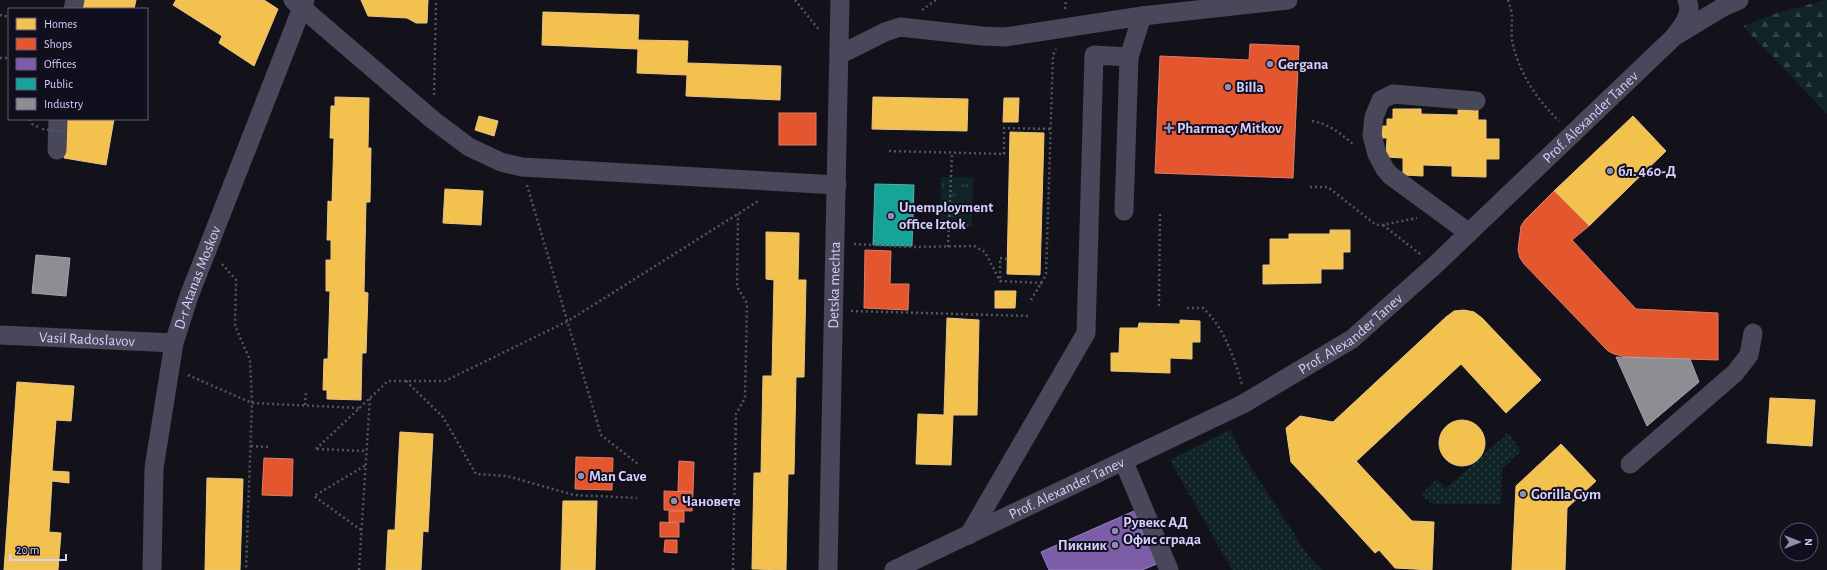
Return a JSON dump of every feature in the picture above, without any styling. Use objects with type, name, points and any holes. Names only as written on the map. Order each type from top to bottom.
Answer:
[{"type":"street","name":"Detska mechta","points":[[828,570],[840,0]]},
{"type":"street","points":[[839,55],[885,32],[900,27],[1005,37],[1142,16],[1288,0]]},
{"type":"street","points":[[1675,36],[1685,23],[1688,14],[1689,4],[1687,0]]},
{"type":"street","name":"Prof. Alexander Tanev","points":[[894,570],[1124,462],[1246,402],[1352,339],[1434,266],[1675,36],[1723,7],[1739,0]]},
{"type":"street","points":[[300,2],[433,120],[469,148],[501,162],[522,167],[837,185]]},
{"type":"street","name":"D-r Atanas Moskov","points":[[152,570],[154,468],[174,343],[189,296],[300,2]]},
{"type":"street","points":[[1124,211],[1129,57],[1142,16]]},
{"type":"street","points":[[970,535],[1086,333],[1094,56],[1129,57]]},
{"type":"street","points":[[1469,233],[1384,169],[1374,144],[1372,126],[1381,100],[1393,94],[1476,101]]},
{"type":"street","points":[[55,127],[57,150]]},
{"type":"street","points":[[1630,464],[1735,373],[1749,355],[1753,333]]},
{"type":"street","name":"Vasil Radoslavov","points":[[0,335],[174,343]]},
{"type":"street","points":[[1124,462],[1169,570]]},
{"type":"path","points":[[433,120],[436,0]]},
{"type":"path","points":[[795,0],[839,55]]},
{"type":"path","points":[[1508,0],[1512,17],[1512,38],[1516,56],[1524,74],[1547,109],[1572,135]]},
{"type":"path","points":[[1031,300],[1046,276],[1053,55],[1064,27]]},
{"type":"path","points":[[30,120],[32,124],[55,127]]},
{"type":"path","points":[[1312,121],[1322,123],[1335,129],[1359,149]]},
{"type":"path","points":[[889,151],[1004,154],[1004,128],[1051,130]]},
{"type":"path","points":[[948,247],[952,153]]},
{"type":"path","points":[[522,167],[601,435],[638,464]]},
{"type":"path","points":[[1310,187],[1328,187],[1376,224],[1382,225],[1441,213]]},
{"type":"path","points":[[367,451],[316,449],[388,381],[444,381],[568,321],[764,198]]},
{"type":"path","points":[[1159,306],[1160,212]]},
{"type":"path","points":[[733,570],[736,414],[745,398],[746,303],[737,286],[738,214]]},
{"type":"path","points":[[1382,225],[1434,266]]},
{"type":"path","points":[[863,245],[906,247],[974,246],[985,252],[1000,281]]},
{"type":"path","points":[[208,247],[236,280],[235,326],[250,360],[252,403],[246,570]]},
{"type":"path","points":[[1000,281],[1000,258],[1007,259]]},
{"type":"path","points":[[1000,281],[1042,283]]},
{"type":"path","points":[[1187,308],[1203,308],[1214,317],[1237,368],[1246,402]]},
{"type":"path","points":[[834,310],[1030,316]]},
{"type":"path","points":[[188,375],[252,403],[359,408]]},
{"type":"path","points":[[405,381],[443,417],[476,474],[507,476],[574,495],[637,498]]},
{"type":"path","points":[[305,405],[306,392]]},
{"type":"path","points":[[359,570],[370,398]]},
{"type":"path","points":[[251,446],[269,447]]},
{"type":"path","points":[[362,530],[314,496],[366,466]]},
{"type":"green space","points":[[1827,0],[1827,114],[1743,26],[1777,13]]},
{"type":"green space","points":[[941,177],[973,177],[972,227],[940,227]]},
{"type":"green space","points":[[1230,430],[1242,454],[1310,558],[1322,570],[1232,570],[1170,460]]},
{"type":"green space","points":[[1508,433],[1521,451],[1502,469],[1501,504],[1433,504],[1421,495],[1437,479],[1446,488]]},
{"type":"building: Homes","points":[[77,0],[136,0],[134,8],[86,8],[76,6]]},
{"type":"building: Homes","points":[[176,0],[264,0],[278,9],[254,66],[219,43],[222,36],[173,5]]},
{"type":"building: Homes","points":[[361,0],[428,0],[427,23],[416,23],[407,18],[368,16]]},
{"type":"building: Homes","points":[[543,12],[639,15],[638,40],[688,41],[687,63],[781,66],[780,100],[686,96],[687,75],[637,73],[638,49],[542,45]]},
{"type":"building: Homes","points":[[335,97],[369,98],[368,148],[371,148],[370,202],[366,202],[364,292],[368,293],[366,353],[362,353],[361,400],[327,399],[327,390],[323,390],[324,359],[328,359],[330,291],[326,291],[326,260],[331,260],[331,240],[327,240],[328,201],[332,202],[334,138],[330,138],[331,106],[335,106]]},
{"type":"building: Homes","points":[[873,97],[968,99],[967,131],[872,129]]},
{"type":"building: Homes","points":[[1004,98],[1019,98],[1018,122],[1003,122]]},
{"type":"building: Homes","points":[[1393,109],[1421,109],[1421,114],[1458,115],[1458,110],[1478,110],[1478,120],[1486,120],[1486,139],[1499,139],[1499,159],[1486,159],[1486,177],[1452,176],[1452,166],[1423,165],[1423,176],[1403,175],[1403,158],[1386,157],[1387,138],[1382,138],[1382,126],[1387,126],[1387,119],[1393,119]]},
{"type":"building: Homes","points":[[479,116],[498,121],[494,136],[475,130]]},
{"type":"building: Homes","name":"бл. 460-Д","points":[[1633,116],[1666,151],[1589,226],[1554,191]]},
{"type":"building: Homes","points":[[66,120],[114,120],[106,165],[64,158]]},
{"type":"building: Homes","points":[[1010,132],[1044,133],[1040,275],[1007,274]]},
{"type":"building: Homes","points":[[445,189],[483,191],[481,225],[443,223]]},
{"type":"building: Homes","points":[[1330,230],[1350,230],[1350,252],[1343,252],[1343,269],[1321,269],[1321,283],[1263,284],[1263,265],[1270,265],[1270,239],[1289,239],[1289,234],[1330,234]]},
{"type":"building: Homes","points":[[766,232],[799,233],[798,280],[806,280],[804,377],[796,377],[794,474],[788,474],[786,570],[752,569],[754,473],[761,473],[763,376],[772,376],[774,280],[766,279]]},
{"type":"building: Homes","points":[[995,291],[1016,291],[1015,308],[995,308]]},
{"type":"building: Homes","points":[[1464,310],[1474,312],[1482,318],[1541,380],[1506,413],[1461,364],[1321,494],[1291,462],[1286,428],[1300,416],[1333,422],[1446,317],[1454,311]]},
{"type":"building: Homes","points":[[947,318],[979,320],[977,415],[953,415],[951,465],[916,464],[918,414],[944,415]]},
{"type":"building: Homes","points":[[1180,320],[1200,321],[1200,342],[1192,342],[1192,359],[1170,358],[1170,373],[1111,371],[1111,353],[1119,353],[1120,328],[1138,328],[1139,323],[1180,324]]},
{"type":"building: Homes","points":[[17,382],[74,386],[71,421],[56,420],[52,471],[69,472],[69,483],[52,481],[49,532],[61,533],[58,570],[4,570]]},
{"type":"building: Homes","points":[[1770,398],[1815,400],[1812,446],[1767,443]]},
{"type":"building: Homes","points":[[1462,420],[1475,424],[1481,430],[1485,443],[1481,456],[1475,462],[1462,466],[1449,462],[1443,456],[1439,443],[1443,430],[1449,424]]},
{"type":"building: Homes","points":[[400,432],[433,434],[428,532],[423,531],[421,570],[386,570],[388,530],[395,530]]},
{"type":"building: Homes","points":[[1561,444],[1596,481],[1567,508],[1565,570],[1512,570],[1516,486]]},
{"type":"building: Homes","points":[[1356,461],[1412,521],[1434,522],[1432,570],[1395,568],[1379,550],[1375,553],[1321,494]]},
{"type":"building: Homes","points":[[207,478],[243,479],[240,570],[205,570]]},
{"type":"building: Homes","points":[[563,501],[597,501],[595,570],[561,570]]},
{"type":"building: Shops","name":"Billa","points":[[1250,44],[1299,46],[1293,178],[1155,173],[1160,56],[1249,60]]},
{"type":"building: Shops","points":[[779,113],[816,113],[816,145],[779,145]]},
{"type":"building: Shops","points":[[1554,191],[1589,226],[1572,240],[1636,309],[1718,313],[1718,360],[1626,357],[1608,351],[1524,264],[1520,258],[1518,250],[1521,226],[1525,220]]},
{"type":"building: Shops","points":[[865,250],[891,251],[890,284],[909,284],[908,310],[864,308]]},
{"type":"building: Shops","points":[[576,457],[613,458],[612,490],[575,489]]},
{"type":"building: Shops","points":[[264,458],[293,459],[292,496],[262,495]]},
{"type":"building: Shops","points":[[679,461],[694,462],[693,492],[678,491]]},
{"type":"building: Shops","points":[[664,491],[693,492],[692,511],[664,510]]},
{"type":"building: Shops","points":[[669,511],[684,511],[684,522],[669,522]]},
{"type":"building: Shops","points":[[660,522],[679,523],[679,537],[660,537]]},
{"type":"building: Shops","points":[[665,540],[677,540],[677,553],[664,552]]},
{"type":"building: Offices","name":"Рувекс АД Офис сграда","points":[[1134,511],[1157,564],[1142,570],[1049,570],[1041,552]]},
{"type":"building: Public","points":[[875,184],[914,185],[912,246],[873,245]]},
{"type":"building: Industry","points":[[36,255],[70,258],[66,296],[32,293]]},
{"type":"building: Industry","points":[[1616,357],[1690,359],[1699,382],[1647,426]]},
{"type":"place","name":"Gergana","points":[[1270,64]]},
{"type":"place","name":"Billa","points":[[1228,87]]},
{"type":"place","name":"Pharmacy Mitkov","points":[[1169,128]]},
{"type":"place","name":"бл. 460-Д","points":[[1610,171]]},
{"type":"place","name":"Unemployment office Iztok","points":[[891,216]]},
{"type":"place","name":"Man Cave","points":[[581,476]]},
{"type":"place","name":"Gorilla Gym","points":[[1523,494]]},
{"type":"place","name":"Чановете","points":[[674,501]]},
{"type":"place","name":"Рувекс АД Офис сграда","points":[[1115,531]]},
{"type":"place","name":"Пикник","points":[[1115,545]]}]
